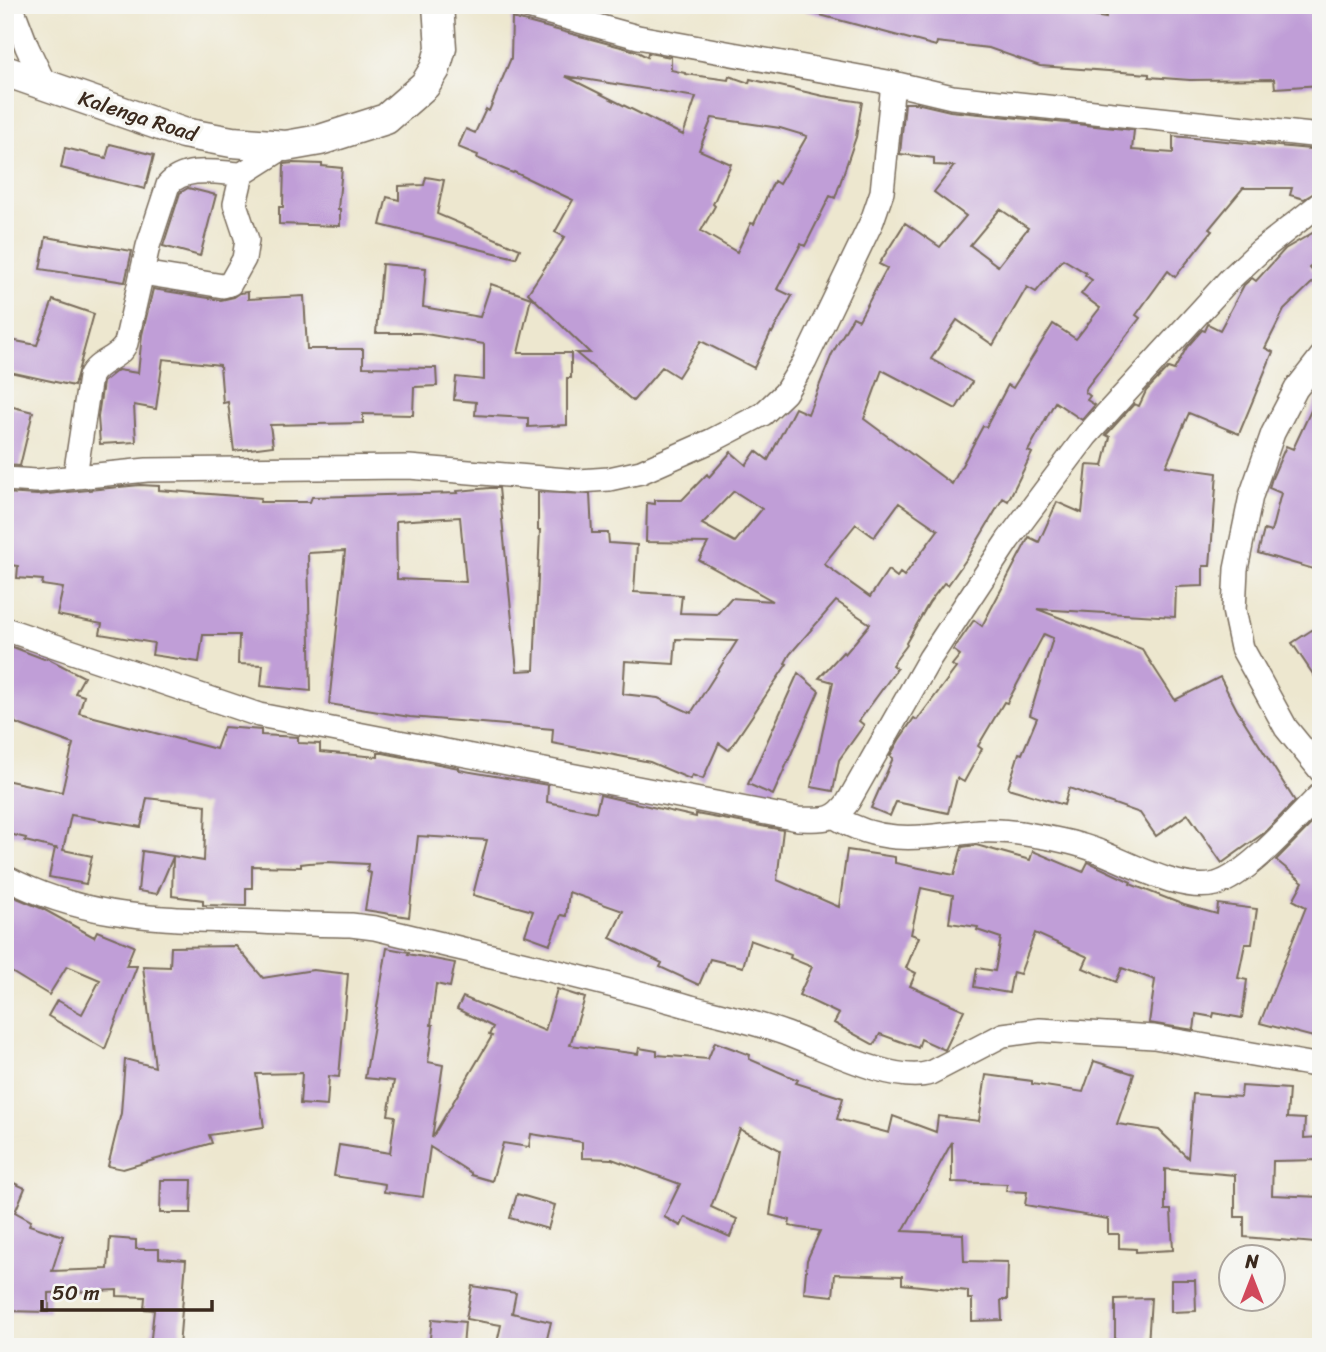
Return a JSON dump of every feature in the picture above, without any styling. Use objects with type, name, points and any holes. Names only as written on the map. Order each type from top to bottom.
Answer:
[{"type":"main road","name":"Kalenga Road","points":[[5,71],[183,133],[232,142],[286,146],[320,140],[386,119],[425,85],[435,69],[441,48],[438,5]]},
{"type":"street","points":[[11,5],[45,85]]},
{"type":"street","points":[[520,5],[638,37],[893,83],[953,97],[1321,136]]},
{"type":"street","points":[[5,479],[36,481],[147,470],[410,467],[579,481],[608,479],[641,472],[711,441],[763,414],[785,393],[806,361],[872,221],[882,192],[893,83]]},
{"type":"street","points":[[75,476],[90,377],[95,367],[124,349],[132,327],[142,273],[160,203],[174,178],[200,172],[242,174],[286,146]]},
{"type":"street","points":[[142,273],[223,286],[230,284],[244,259],[247,240],[235,204],[242,174]]},
{"type":"street","points":[[835,817],[848,802],[930,658],[1001,550],[1086,436],[1229,280],[1260,251],[1321,203]]},
{"type":"street","points":[[1321,357],[1296,389],[1273,433],[1251,496],[1236,569],[1234,610],[1242,648],[1286,728],[1321,771]]},
{"type":"street","points":[[5,629],[259,715],[798,819],[835,817],[861,830],[903,839],[971,831],[1037,836],[1095,850],[1131,867],[1195,886],[1216,884],[1241,872],[1321,794]]},
{"type":"street","points":[[5,877],[52,899],[106,913],[145,918],[375,928],[650,995],[782,1032],[904,1076],[918,1078],[1003,1035],[1040,1030],[1154,1037],[1321,1066]]},
{"type":"building","points":[[806,5],[1065,5],[1063,11],[1106,18],[1106,5],[1314,5],[1314,8],[1321,8],[1321,85],[1275,88],[1274,79],[1190,80],[1149,77],[1149,74],[1040,66],[989,48],[937,42],[936,46],[805,11]]},
{"type":"building","points":[[512,18],[636,51],[647,57],[648,53],[671,57],[671,70],[685,74],[728,80],[729,76],[749,83],[750,79],[862,102],[856,137],[835,198],[830,196],[805,246],[801,244],[777,289],[792,296],[754,368],[701,341],[678,377],[662,367],[633,401],[576,353],[590,353],[528,293],[565,237],[555,232],[573,200],[458,147],[466,129],[475,133],[486,109],[489,111],[511,58]],"holes":[[[565,76],[696,97],[683,135]],[[712,118],[780,128],[807,136],[779,184],[774,181],[754,224],[751,223],[737,252],[701,231],[715,206],[713,204],[731,164],[699,150]]]},
{"type":"building","points":[[905,103],[916,103],[950,111],[1134,130],[1132,150],[1173,153],[1173,136],[1321,150],[1321,189],[1304,199],[1290,195],[1292,188],[1243,188],[1209,229],[1212,231],[1175,277],[1168,271],[1136,315],[1140,318],[1087,387],[1085,392],[1090,396],[1087,400],[1095,405],[1082,420],[1055,402],[1028,451],[1032,453],[1008,501],[1003,498],[968,557],[948,585],[944,583],[929,603],[907,645],[892,665],[897,669],[859,721],[864,725],[839,760],[833,791],[811,787],[833,682],[819,678],[843,652],[845,654],[870,624],[836,601],[790,654],[785,663],[787,664],[729,750],[719,743],[703,779],[692,775],[690,779],[650,762],[552,743],[553,729],[410,717],[329,704],[345,551],[308,553],[311,691],[261,686],[263,665],[238,664],[239,635],[203,635],[199,662],[152,655],[154,643],[100,634],[102,624],[57,615],[63,588],[42,585],[43,580],[17,578],[18,566],[5,564],[5,493],[37,495],[140,485],[159,486],[159,490],[261,498],[260,502],[310,502],[312,497],[458,493],[457,491],[499,488],[517,671],[534,670],[540,530],[538,492],[590,494],[592,533],[608,533],[609,543],[637,545],[634,592],[682,595],[680,613],[717,614],[731,598],[773,601],[699,560],[708,543],[646,542],[647,503],[655,504],[655,500],[682,500],[707,474],[709,477],[731,452],[746,465],[756,451],[768,460],[795,408],[808,414],[832,354],[853,317],[859,320],[887,268],[879,264],[905,223],[940,247],[966,216],[934,192],[954,166],[934,165],[934,158],[900,154]],"holes":[[[1000,209],[1028,228],[998,266],[970,245]],[[1063,259],[1086,273],[1092,280],[1081,294],[1100,308],[1076,339],[1053,324],[1013,388],[1008,385],[952,484],[864,419],[882,370],[956,409],[972,382],[931,359],[957,320],[993,345],[1027,287],[1036,292]],[[734,491],[762,509],[735,542],[702,524]],[[899,503],[938,530],[904,576],[900,573],[897,577],[888,570],[870,597],[824,564],[856,524],[874,537]],[[460,517],[466,582],[397,579],[396,521]],[[676,639],[737,641],[691,713],[658,698],[623,694],[625,661],[674,664]]]},
{"type":"building","points":[[110,144],[154,155],[145,189],[61,168],[65,148],[106,158]]},
{"type":"building","points":[[284,164],[342,168],[338,209],[340,226],[279,224],[279,207],[283,207]]},
{"type":"building","points":[[426,177],[444,180],[437,214],[520,249],[516,258],[380,225],[387,197],[399,200],[399,186],[424,185]]},
{"type":"building","points":[[188,188],[216,195],[200,256],[163,246],[180,193]]},
{"type":"building","points":[[1321,228],[1321,259],[1309,267],[1318,277],[1284,310],[1265,348],[1273,352],[1239,434],[1189,413],[1166,466],[1217,473],[1210,566],[1203,566],[1203,586],[1176,587],[1175,617],[1037,609],[1142,649],[1175,700],[1220,677],[1237,710],[1295,801],[1264,833],[1222,863],[1188,814],[1156,836],[1140,813],[1069,788],[1064,805],[1008,788],[1019,753],[1022,754],[1037,718],[1030,715],[1053,638],[1044,634],[1007,703],[1004,702],[978,746],[982,749],[964,782],[957,778],[948,813],[896,802],[890,816],[871,808],[893,758],[890,756],[899,740],[956,668],[952,665],[960,655],[953,650],[974,620],[982,626],[1029,537],[1039,542],[1057,502],[1082,513],[1087,465],[1103,466],[1110,437],[1106,435],[1134,404],[1139,406],[1146,391],[1168,368],[1174,370],[1187,347],[1202,330],[1205,331],[1208,324],[1220,330],[1244,285],[1252,278],[1256,281],[1285,249]]},
{"type":"building","points":[[46,237],[132,251],[125,282],[40,269]]},
{"type":"building","points":[[382,264],[426,268],[423,307],[480,317],[491,284],[531,298],[518,353],[571,353],[571,378],[567,378],[567,425],[528,427],[528,418],[475,415],[476,402],[454,400],[456,377],[484,380],[484,344],[420,333],[376,333]]},
{"type":"building","points":[[153,289],[221,300],[248,292],[248,299],[304,296],[307,349],[363,349],[363,367],[436,368],[437,386],[414,387],[413,415],[363,414],[363,423],[270,425],[273,446],[234,451],[228,402],[223,403],[220,365],[163,359],[156,409],[134,405],[136,442],[100,444],[98,417],[103,382],[118,370],[138,373],[142,335]]},
{"type":"building","points":[[53,300],[94,314],[74,386],[5,371],[5,339],[37,345]]},
{"type":"building","points":[[1321,389],[1321,557],[1317,570],[1258,553],[1264,530],[1271,532],[1281,493],[1269,488],[1272,478],[1286,446],[1293,449]]},
{"type":"building","points":[[5,405],[33,412],[20,466],[5,465]]},
{"type":"building","points":[[1321,624],[1321,686],[1292,643]]},
{"type":"building","points":[[5,644],[47,658],[84,677],[75,693],[84,696],[79,713],[216,749],[224,727],[261,730],[261,735],[298,737],[298,743],[320,744],[320,752],[378,757],[378,753],[383,753],[459,770],[548,785],[547,802],[596,812],[600,795],[696,817],[696,814],[783,830],[777,880],[839,907],[847,850],[895,857],[895,863],[954,875],[962,847],[976,845],[1030,860],[1033,851],[1083,872],[1088,862],[1131,882],[1130,884],[1184,905],[1217,914],[1218,904],[1257,909],[1252,944],[1245,944],[1238,978],[1247,980],[1242,1018],[1214,1013],[1213,1017],[1196,1014],[1194,1030],[1149,1023],[1155,980],[1122,968],[1116,982],[1083,968],[1088,957],[1035,933],[1020,974],[1013,972],[1009,993],[974,987],[977,968],[995,971],[1001,938],[977,930],[978,927],[949,923],[953,895],[921,888],[911,934],[919,937],[906,968],[916,973],[910,986],[964,1010],[945,1050],[921,1039],[918,1048],[880,1034],[874,1045],[834,1023],[839,1014],[799,995],[812,967],[790,958],[791,955],[750,940],[743,967],[710,959],[699,985],[660,967],[662,963],[610,938],[623,911],[569,892],[566,916],[561,915],[550,944],[525,935],[533,911],[473,895],[487,840],[418,836],[409,917],[365,910],[371,873],[367,872],[368,864],[327,862],[301,864],[301,867],[252,866],[252,888],[246,888],[246,906],[203,905],[203,900],[172,896],[173,857],[157,894],[138,891],[142,851],[204,861],[206,805],[147,798],[141,827],[71,815],[63,850],[92,856],[86,884],[49,877],[55,848],[5,833],[5,780],[62,792],[73,744],[15,723],[5,716]]},
{"type":"building","points":[[798,673],[819,691],[773,795],[748,784]]},
{"type":"building","points":[[1321,814],[1321,1039],[1260,1023],[1306,907],[1293,900],[1303,882],[1276,860]]},
{"type":"building","points":[[5,893],[43,909],[94,937],[97,931],[134,946],[126,966],[137,966],[105,1049],[48,1016],[57,1000],[82,1014],[100,980],[67,966],[49,995],[5,968]]},
{"type":"building","points":[[236,946],[263,978],[313,970],[348,974],[339,1077],[329,1076],[327,1106],[300,1104],[302,1073],[256,1074],[264,1127],[209,1135],[212,1143],[123,1169],[108,1166],[121,1113],[125,1059],[155,1067],[143,966],[170,967],[171,947]]},
{"type":"building","points":[[387,948],[455,963],[450,987],[436,984],[428,1062],[443,1065],[432,1138],[492,1036],[489,1035],[493,1027],[457,1009],[463,997],[545,1031],[557,989],[585,998],[570,1045],[638,1054],[639,1048],[657,1051],[657,1055],[708,1059],[715,1042],[750,1055],[749,1059],[798,1080],[796,1083],[843,1098],[837,1119],[889,1133],[893,1116],[936,1132],[938,1116],[979,1121],[986,1075],[1083,1092],[1094,1061],[1134,1074],[1117,1124],[1159,1130],[1188,1158],[1193,1094],[1241,1097],[1242,1086],[1289,1089],[1287,1118],[1305,1119],[1304,1138],[1321,1137],[1321,1160],[1273,1161],[1272,1195],[1321,1197],[1321,1223],[1317,1223],[1315,1243],[1244,1237],[1244,1217],[1235,1217],[1235,1175],[1165,1169],[1165,1210],[1171,1210],[1173,1250],[1136,1252],[1136,1249],[1119,1248],[1119,1234],[1108,1234],[1108,1219],[1025,1205],[1027,1192],[1006,1191],[1007,1184],[952,1182],[952,1142],[903,1231],[963,1234],[964,1261],[1008,1262],[1007,1300],[1001,1300],[1002,1320],[972,1321],[972,1299],[968,1299],[968,1291],[902,1284],[902,1276],[835,1274],[833,1296],[804,1293],[807,1260],[820,1231],[789,1226],[790,1220],[770,1215],[780,1150],[740,1129],[711,1207],[737,1219],[730,1237],[685,1217],[681,1226],[664,1217],[680,1184],[612,1159],[582,1158],[582,1142],[531,1134],[529,1147],[503,1143],[492,1181],[471,1175],[430,1147],[423,1197],[384,1192],[385,1184],[334,1176],[339,1145],[390,1153],[395,1116],[388,1115],[394,1081],[365,1078]]},
{"type":"building","points":[[5,1179],[25,1188],[15,1212],[31,1221],[29,1225],[63,1236],[52,1271],[108,1269],[110,1238],[136,1240],[136,1249],[159,1249],[159,1258],[186,1260],[179,1347],[150,1347],[154,1310],[144,1309],[145,1297],[117,1296],[117,1290],[49,1293],[49,1312],[5,1311]]},
{"type":"building","points":[[161,1180],[192,1180],[191,1213],[160,1213]]},
{"type":"building","points":[[517,1194],[555,1205],[548,1229],[510,1218]]},
{"type":"building","points":[[1171,1280],[1195,1280],[1196,1311],[1171,1312]]},
{"type":"building","points":[[472,1286],[516,1293],[512,1313],[551,1322],[545,1347],[496,1347],[501,1325],[466,1319]]},
{"type":"building","points":[[1151,1298],[1148,1345],[1115,1344],[1115,1299]]},
{"type":"building","points":[[432,1319],[465,1322],[463,1347],[429,1347]]}]
